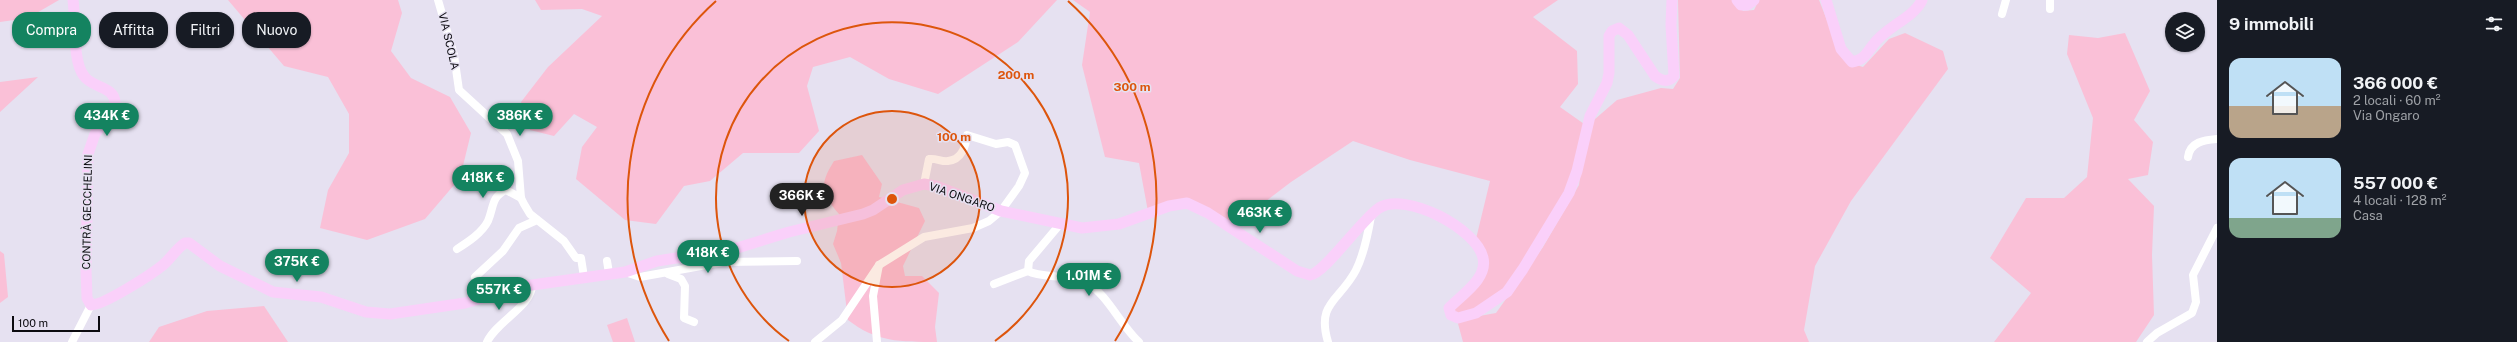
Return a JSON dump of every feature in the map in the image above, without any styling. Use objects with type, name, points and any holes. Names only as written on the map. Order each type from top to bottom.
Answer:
[{"type":"main road","name":"CONTRÀ GECCHELINI","points":[[73,0],[79,67],[89,82],[110,92],[115,102],[113,110],[95,134],[88,154],[86,270],[87,298],[91,305]]},
{"type":"main road","name":"VIA ONGARO","points":[[91,305],[100,303],[152,273],[185,243],[189,243],[220,266],[273,292],[330,299],[366,312],[406,313],[465,303],[532,285],[625,272],[657,261],[734,249],[789,232],[863,214],[873,210],[903,190],[924,184],[936,186],[1001,211],[1082,228],[1108,227],[1130,221],[1169,206],[1187,203],[1201,209],[1297,271],[1310,275],[1319,271],[1370,216],[1380,208],[1391,204],[1417,206],[1430,211],[1456,226],[1475,243],[1483,255],[1482,268],[1476,283],[1449,308],[1451,315],[1458,318],[1476,313],[1507,292],[1523,270],[1569,192],[1577,171],[1590,116],[1607,83],[1610,73],[1609,36],[1612,31],[1620,28],[1628,35],[1655,76],[1661,80],[1667,81],[1674,76],[1671,25],[1672,0]]},
{"type":"main road","points":[[1737,0],[1741,5],[1747,5],[1754,0]]},
{"type":"main road","points":[[1826,0],[1841,49],[1852,62],[1862,59],[1881,35],[1916,9],[1922,0]]},
{"type":"street","name":"VIA SCOLA","points":[[438,0],[454,55],[460,90],[507,134],[518,161],[521,198],[530,214],[564,242],[576,258],[581,258],[584,277]]},
{"type":"street","points":[[2002,14],[2006,0]]},
{"type":"street","points":[[2050,0],[2050,9]]},
{"type":"street","name":"VIA ONGARO","points":[[924,184],[929,159],[937,158],[948,162],[960,155],[965,149],[967,134],[996,144],[1008,142],[1015,145],[1024,177],[1001,211]]},
{"type":"street","points":[[2188,157],[2189,151],[2195,144],[2217,139]]},
{"type":"street","points":[[457,249],[472,239],[487,222],[494,199],[499,193],[506,190],[521,198]]},
{"type":"street","points":[[815,342],[842,320],[879,265],[924,237],[973,228],[989,221],[1001,211]]},
{"type":"street","points":[[1328,342],[1323,319],[1329,306],[1355,271],[1367,237],[1370,216]]},
{"type":"street","points":[[476,277],[503,251],[519,228],[537,220]]},
{"type":"street","points":[[1028,271],[1029,261],[1061,223]]},
{"type":"street","points":[[2147,342],[2157,333],[2192,313],[2196,302],[2193,275],[2217,228]]},
{"type":"street","points":[[607,261],[609,274]]},
{"type":"street","points":[[625,272],[640,277],[665,274],[723,262],[797,261]]},
{"type":"street","points":[[877,342],[873,296],[879,265]]},
{"type":"street","points":[[994,284],[1028,271],[1034,274],[1068,277],[1089,284],[1098,291],[1120,322],[1139,342]]},
{"type":"street","points":[[665,274],[674,275],[681,279],[684,286],[684,318],[694,322]]},
{"type":"street","points":[[487,342],[496,327],[531,295],[532,285]]},
{"type":"street","points":[[72,342],[91,305]]},
{"type":"shaded area","points":[[0,0],[59,0],[38,12],[12,12],[12,20],[0,22]]},
{"type":"shaded area","points":[[228,0],[398,0],[402,13],[391,51],[411,78],[450,97],[471,133],[460,178],[425,219],[367,240],[320,228],[328,190],[349,153],[349,114],[328,77],[284,66],[269,48],[311,48],[311,12],[242,12],[242,16]]},
{"type":"shaded area","points":[[535,0],[1057,0],[1018,42],[938,94],[889,79],[850,57],[813,67],[807,86],[819,131],[799,153],[743,153],[710,181],[684,186],[656,224],[625,220],[576,179],[582,147],[597,127],[574,114],[554,136],[530,130],[521,102],[548,67],[602,16],[582,9],[541,10]]},
{"type":"shaded area","points":[[1073,0],[1558,0],[1533,17],[1577,51],[1578,84],[1560,107],[1587,126],[1617,100],[1661,88],[1673,89],[1680,78],[1678,0],[1733,0],[1743,11],[1754,10],[1759,0],[1819,0],[1838,48],[1847,62],[1863,67],[1889,39],[1905,33],[1943,51],[1948,69],[1851,201],[1815,266],[1804,330],[1809,342],[1463,342],[1457,320],[1496,313],[1543,247],[1579,185],[1586,133],[1577,171],[1507,292],[1476,313],[1458,315],[1453,311],[1482,269],[1475,243],[1490,181],[1410,160],[1353,141],[1291,182],[1228,230],[1205,215],[1190,209],[1183,208],[1149,217],[1139,163],[1105,157],[1082,65],[1090,12]]},
{"type":"shaded area","points":[[2125,33],[2150,91],[2134,120],[2153,142],[2148,175],[2128,179],[2154,206],[2152,255],[2154,315],[2136,342],[1994,342],[2031,293],[1990,258],[2026,198],[2064,198],[2087,177],[2093,118],[2067,54],[2069,35],[2098,38]]},
{"type":"shaded area","points":[[38,77],[0,112],[0,82]]},
{"type":"shaded area","points":[[862,155],[882,184],[879,197],[919,208],[925,221],[903,266],[905,276],[922,276],[939,293],[935,327],[937,342],[911,342],[879,337],[858,327],[848,320],[841,263],[833,244],[837,231],[839,214],[833,207],[826,194],[824,183],[829,169],[834,161]]},
{"type":"shaded area","points":[[0,251],[4,254],[8,297],[0,303]]},
{"type":"shaded area","points":[[264,306],[288,342],[149,342],[159,327],[207,311]]},
{"type":"shaded area","points":[[627,318],[635,342],[613,342],[607,325]]}]
